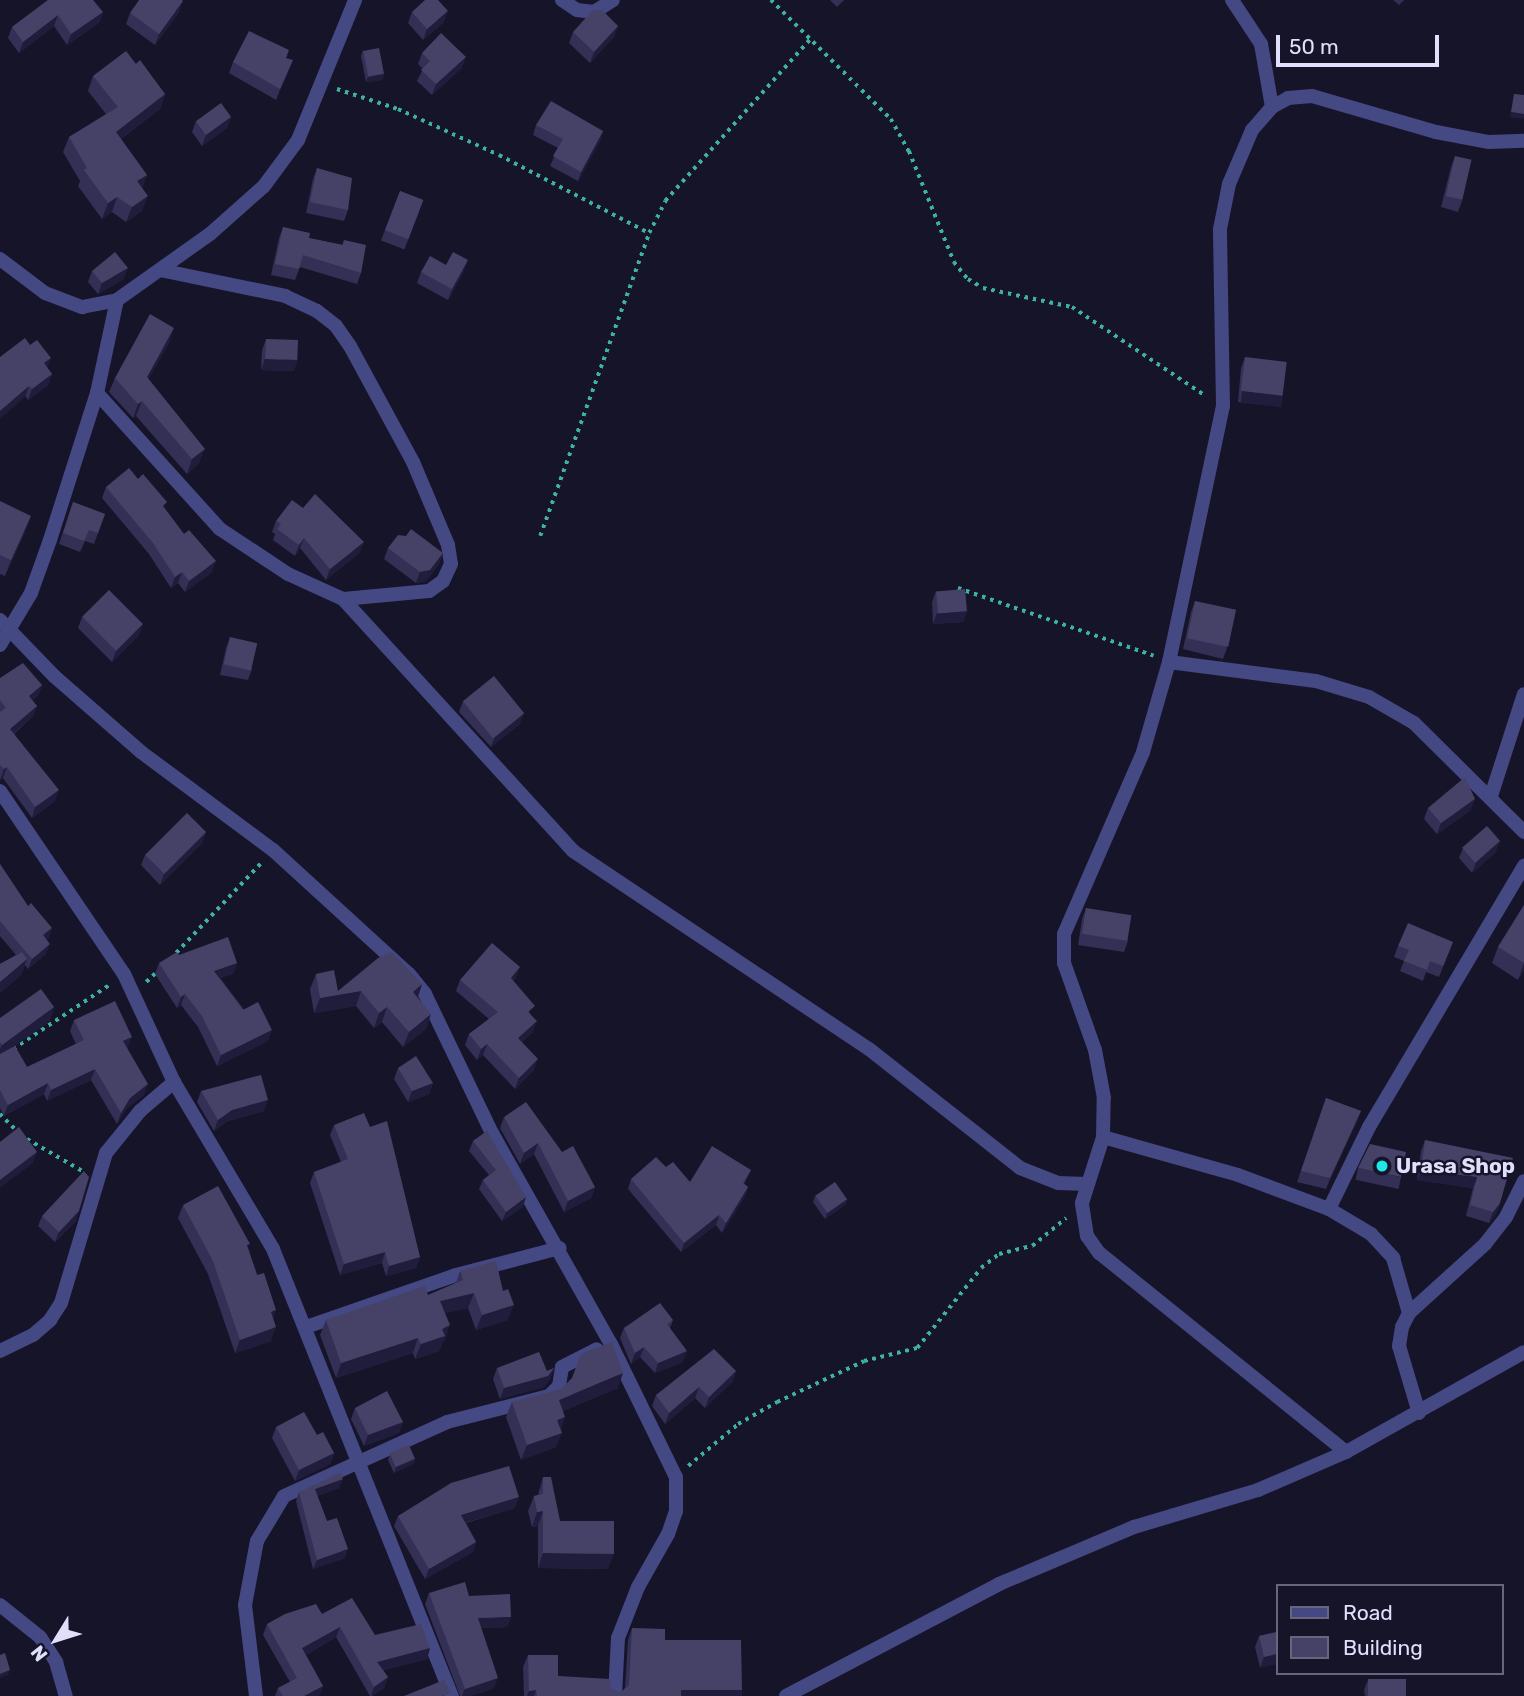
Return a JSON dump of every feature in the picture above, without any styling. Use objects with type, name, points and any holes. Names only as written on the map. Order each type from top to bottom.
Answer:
[{"type":"street","points":[[0,259],[45,293],[82,307],[117,300],[210,234],[264,186],[298,140],[355,0]]},
{"type":"street","points":[[562,0],[577,10],[594,12],[613,0]]},
{"type":"street","points":[[1232,0],[1261,44],[1272,107]]},
{"type":"street","points":[[1346,1452],[1099,1253],[1087,1236],[1082,1203],[1103,1137],[1104,1098],[1095,1050],[1064,963],[1064,934],[1143,752],[1169,662],[1223,406],[1220,229],[1233,173],[1252,130],[1272,107],[1288,98],[1312,96],[1436,132],[1489,142],[1524,141]]},
{"type":"street","points":[[160,270],[285,296],[317,311],[350,346],[413,462],[448,545],[451,564],[443,580],[429,591],[343,599]]},
{"type":"street","points":[[0,645],[11,632],[51,540],[97,393],[117,300]]},
{"type":"street","points":[[97,393],[220,529],[288,574],[343,599],[573,851],[869,1049],[1020,1168],[1058,1183],[1086,1184]]},
{"type":"street","points":[[0,621],[132,745],[273,850],[409,974],[425,995],[492,1133],[560,1248],[611,1344],[676,1477],[676,1511],[668,1534],[638,1587],[618,1638],[615,1696]]},
{"type":"street","points":[[1169,662],[1316,681],[1369,696],[1414,723],[1491,796],[1524,832]]},
{"type":"street","points":[[1491,796],[1524,694]]},
{"type":"street","points":[[0,791],[124,974],[174,1082],[273,1248],[452,1696]]},
{"type":"street","points":[[1329,1209],[1369,1127],[1524,866]]},
{"type":"street","points":[[0,1351],[33,1335],[61,1303],[95,1178],[114,1138],[174,1082]]},
{"type":"street","points":[[1103,1137],[1238,1175],[1329,1209],[1371,1234],[1393,1258],[1409,1313]]},
{"type":"street","points":[[1419,1413],[1399,1346],[1409,1313],[1485,1244],[1506,1217],[1524,1181]]},
{"type":"street","points":[[306,1327],[456,1275],[560,1248]]},
{"type":"street","points":[[256,1696],[245,1605],[257,1541],[284,1496],[447,1422],[549,1396],[559,1387],[562,1367],[575,1357],[611,1344]]},
{"type":"street","points":[[786,1696],[999,1584],[1133,1527],[1258,1490],[1346,1452],[1524,1352]]},
{"type":"street","points":[[0,1605],[40,1637],[56,1662],[66,1696]]},
{"type":"path","points":[[771,0],[812,37],[891,119],[909,151],[954,262],[968,279],[983,288],[1072,307],[1223,406]]},
{"type":"path","points":[[540,536],[649,233],[665,201],[812,37]]},
{"type":"path","points":[[321,83],[398,109],[499,155],[649,233]]},
{"type":"path","points":[[958,588],[1169,662]]},
{"type":"path","points":[[174,955],[273,850]]},
{"type":"path","points":[[134,994],[164,965]]},
{"type":"path","points":[[11,1050],[124,974]]},
{"type":"path","points":[[0,1114],[36,1146],[95,1178]]},
{"type":"path","points":[[676,1477],[738,1424],[776,1402],[864,1361],[917,1348],[990,1259],[1032,1246],[1082,1203]]},
{"type":"building","points":[[48,0],[93,0],[103,12],[71,34],[58,15],[23,42],[12,27]]},
{"type":"building","points":[[139,0],[183,1],[159,34],[130,13]]},
{"type":"building","points":[[425,0],[438,0],[448,11],[427,29],[412,12]]},
{"type":"building","points":[[593,10],[602,10],[618,26],[594,52],[573,32]]},
{"type":"building","points":[[249,31],[289,50],[286,58],[293,60],[280,89],[233,62]]},
{"type":"building","points":[[441,33],[466,57],[436,84],[421,70],[430,61],[422,53]]},
{"type":"building","points":[[379,48],[384,74],[368,77],[363,51]]},
{"type":"building","points":[[126,51],[136,64],[140,60],[165,94],[116,132],[147,175],[137,181],[148,196],[132,207],[117,197],[108,203],[84,170],[87,168],[69,137],[118,107],[93,76]]},
{"type":"building","points":[[1514,94],[1524,95],[1524,114],[1511,112]]},
{"type":"building","points":[[551,101],[603,131],[581,172],[553,156],[563,139],[536,125]]},
{"type":"building","points":[[221,103],[231,117],[206,135],[196,121]]},
{"type":"building","points":[[1455,156],[1472,160],[1462,200],[1446,196]]},
{"type":"building","points":[[317,168],[352,178],[348,210],[310,202]]},
{"type":"building","points":[[400,191],[423,200],[408,239],[385,230]]},
{"type":"building","points":[[283,227],[310,233],[309,238],[343,245],[344,240],[366,245],[361,273],[303,255],[299,269],[275,264]]},
{"type":"building","points":[[115,252],[128,268],[102,283],[92,271]]},
{"type":"building","points":[[453,252],[468,260],[452,289],[421,272],[430,256],[446,265]]},
{"type":"building","points":[[150,314],[174,328],[147,377],[205,449],[192,459],[142,401],[138,404],[115,378]]},
{"type":"building","points":[[25,338],[30,345],[37,340],[51,358],[44,363],[52,374],[32,389],[29,386],[0,411],[0,357]]},
{"type":"building","points":[[266,339],[298,340],[297,360],[265,359]]},
{"type":"building","points":[[1245,357],[1287,362],[1283,396],[1241,391]]},
{"type":"building","points":[[129,468],[138,479],[143,474],[167,502],[163,506],[184,534],[189,530],[216,561],[189,581],[182,572],[175,577],[153,543],[106,487]]},
{"type":"building","points":[[315,494],[364,542],[330,569],[304,538],[299,545],[277,529],[281,524],[276,521],[292,500],[303,508]]},
{"type":"building","points":[[0,501],[31,516],[11,560],[0,555]]},
{"type":"building","points":[[73,502],[105,514],[98,533],[89,530],[84,541],[63,533]]},
{"type":"building","points":[[411,529],[443,553],[430,570],[420,572],[388,548],[398,535],[406,536]]},
{"type":"building","points":[[965,589],[967,611],[938,613],[936,592]]},
{"type":"building","points":[[109,590],[143,624],[116,651],[82,617]]},
{"type":"building","points":[[1195,601],[1236,610],[1228,647],[1187,638]]},
{"type":"building","points":[[230,637],[257,643],[251,671],[224,664]]},
{"type":"building","points":[[23,663],[42,685],[29,696],[37,706],[10,729],[59,790],[35,807],[7,767],[4,769],[0,765],[0,712],[6,708],[0,700],[0,678]]},
{"type":"building","points":[[494,676],[524,713],[493,738],[463,701]]},
{"type":"building","points":[[1465,777],[1475,799],[1441,823],[1428,808]]},
{"type":"building","points":[[187,813],[206,832],[164,874],[145,855]]},
{"type":"building","points":[[1487,826],[1500,841],[1475,863],[1462,848]]},
{"type":"building","points":[[0,864],[28,906],[31,903],[52,928],[43,935],[50,944],[32,959],[0,921]]},
{"type":"building","points":[[1524,905],[1524,963],[1498,947]]},
{"type":"building","points":[[1086,908],[1131,915],[1127,941],[1082,934]]},
{"type":"building","points":[[1408,923],[1453,942],[1443,966],[1430,961],[1427,970],[1404,961],[1409,950],[1398,946]]},
{"type":"building","points":[[228,937],[237,963],[214,971],[243,1010],[258,1002],[272,1030],[221,1055],[202,1016],[185,994],[181,997],[159,963],[177,952],[179,955]]},
{"type":"building","points":[[492,943],[520,967],[511,978],[535,1006],[528,1012],[537,1021],[518,1038],[538,1059],[519,1078],[487,1044],[481,1049],[469,1034],[498,1012],[460,980]]},
{"type":"building","points":[[22,952],[27,959],[0,982],[0,964]]},
{"type":"building","points":[[392,952],[422,984],[413,992],[431,1014],[409,1032],[387,1007],[379,1013],[361,991],[320,998],[316,974],[334,970],[338,991],[378,958]]},
{"type":"building","points":[[41,989],[54,1007],[2,1045],[0,1018]]},
{"type":"building","points":[[115,1001],[132,1037],[123,1041],[148,1084],[130,1098],[121,1113],[95,1069],[51,1090],[48,1083],[8,1105],[0,1090],[0,1054],[15,1046],[27,1067],[84,1040],[74,1020]]},
{"type":"building","points":[[416,1056],[433,1083],[412,1091],[398,1068]]},
{"type":"building","points":[[261,1075],[268,1100],[232,1110],[218,1120],[201,1091]]},
{"type":"building","points":[[1326,1098],[1361,1111],[1330,1178],[1301,1171]]},
{"type":"building","points":[[526,1102],[562,1152],[573,1146],[595,1187],[568,1201],[538,1143],[524,1153],[504,1117]]},
{"type":"building","points":[[364,1113],[370,1127],[387,1121],[420,1257],[389,1266],[385,1252],[344,1264],[314,1172],[348,1159],[334,1125]]},
{"type":"building","points":[[19,1127],[37,1152],[0,1180],[0,1142]]},
{"type":"building","points":[[487,1131],[526,1197],[506,1212],[483,1180],[496,1170],[473,1141]]},
{"type":"building","points":[[1425,1140],[1513,1158],[1500,1203],[1493,1212],[1470,1205],[1477,1177],[1421,1170]]},
{"type":"building","points":[[1370,1144],[1406,1152],[1401,1177],[1358,1168]]},
{"type":"building","points":[[712,1146],[751,1170],[743,1183],[748,1187],[726,1223],[719,1215],[684,1243],[631,1179],[656,1157],[666,1167],[673,1162],[690,1182]]},
{"type":"building","points":[[84,1171],[89,1177],[79,1211],[59,1232],[42,1216]]},
{"type":"building","points":[[835,1182],[847,1199],[827,1213],[815,1196]]},
{"type":"building","points":[[218,1186],[250,1244],[247,1245],[257,1275],[264,1273],[276,1310],[271,1312],[276,1327],[240,1340],[213,1261],[183,1205]]},
{"type":"building","points":[[496,1261],[503,1291],[508,1289],[514,1305],[482,1315],[474,1293],[440,1301],[450,1325],[442,1329],[445,1336],[421,1344],[418,1338],[341,1363],[326,1320],[425,1286],[428,1295],[463,1280],[460,1271]]},
{"type":"building","points":[[660,1303],[673,1320],[667,1324],[687,1351],[658,1363],[644,1347],[635,1353],[624,1328]]},
{"type":"building","points":[[612,1342],[623,1373],[559,1400],[565,1417],[557,1420],[562,1433],[527,1445],[512,1402],[561,1389],[572,1378],[581,1354]]},
{"type":"building","points":[[714,1349],[736,1371],[709,1397],[699,1387],[669,1413],[656,1395]]},
{"type":"building","points":[[539,1352],[547,1371],[554,1368],[548,1376],[504,1388],[497,1368]]},
{"type":"building","points":[[387,1391],[403,1422],[368,1435],[355,1408]]},
{"type":"building","points":[[304,1412],[317,1435],[323,1432],[334,1453],[299,1470],[276,1427]]},
{"type":"building","points":[[409,1445],[415,1459],[396,1467],[390,1453]]},
{"type":"building","points":[[509,1466],[519,1497],[461,1515],[476,1542],[429,1569],[398,1516],[451,1483]]},
{"type":"building","points":[[340,1473],[343,1479],[315,1489],[327,1521],[337,1518],[348,1549],[317,1560],[299,1492]]},
{"type":"building","points":[[543,1477],[551,1477],[560,1521],[614,1521],[614,1554],[543,1553],[543,1511],[537,1512],[534,1496],[543,1494]]},
{"type":"building","points":[[465,1582],[469,1596],[510,1594],[511,1617],[478,1618],[498,1678],[465,1689],[429,1593]]},
{"type":"building","points":[[352,1598],[375,1635],[421,1624],[430,1648],[377,1662],[388,1677],[374,1687],[340,1627],[302,1648],[323,1686],[304,1696],[283,1696],[278,1688],[297,1678],[267,1624],[285,1614],[316,1604],[322,1614]]},
{"type":"building","points":[[632,1628],[665,1629],[665,1640],[741,1640],[742,1690],[681,1690],[681,1696],[537,1696],[536,1690],[529,1691],[528,1655],[558,1655],[558,1676],[610,1679],[611,1689],[620,1693],[629,1685]]},
{"type":"building","points":[[1276,1632],[1276,1654],[1264,1657],[1259,1636]]},
{"type":"building","points":[[5,1653],[10,1670],[0,1674],[0,1655]]},
{"type":"building","points":[[1368,1679],[1406,1679],[1406,1696],[1368,1696]]},
{"type":"building","points":[[444,1680],[451,1693],[442,1696],[404,1696]]},
{"type":"place","name":"Urasa Shop","points":[[1382,1166]]}]
